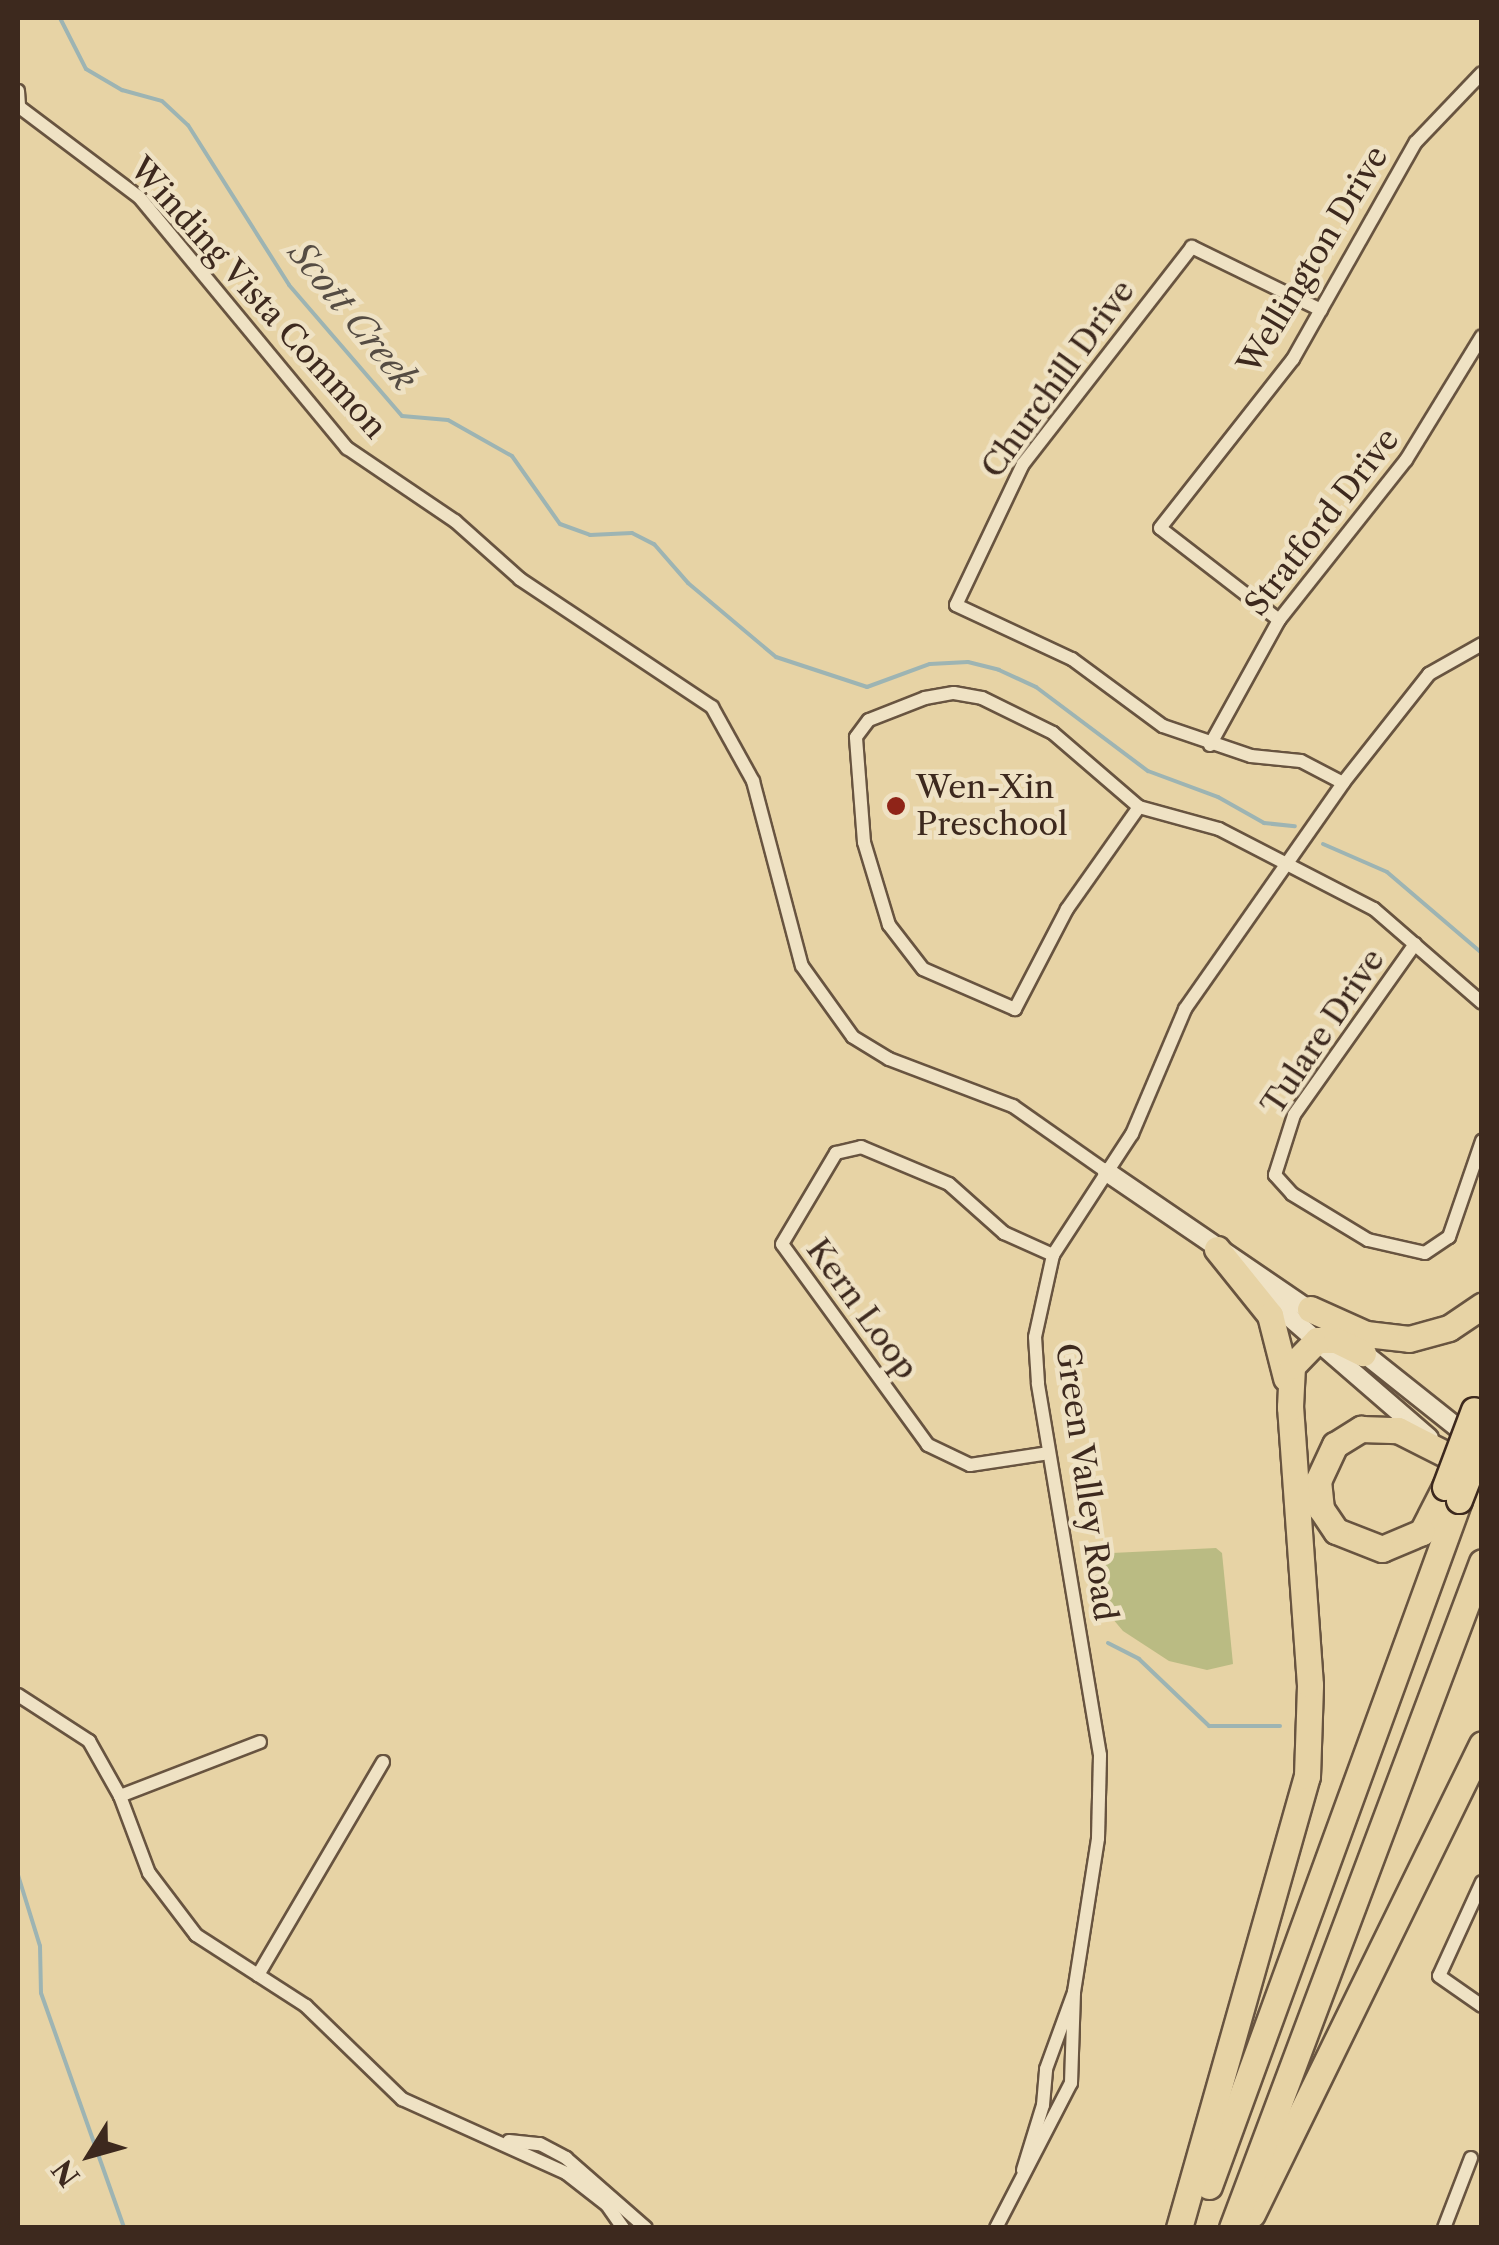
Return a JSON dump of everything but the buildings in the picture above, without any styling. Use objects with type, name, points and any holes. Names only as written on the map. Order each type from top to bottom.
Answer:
[{"type":"highway","points":[[1217,1249],[1273,1322],[1290,1407]]},
{"type":"highway","points":[[1310,1310],[1366,1334],[1410,1339],[1449,1328],[1482,1306]]},
{"type":"highway","points":[[1179,2228],[1307,1776],[1310,1685],[1290,1407],[1292,1366],[1317,1340],[1336,1340],[1364,1354]]},
{"type":"highway","points":[[1193,2228],[1452,1494],[1478,1400]]},
{"type":"highway","points":[[1448,1454],[1398,1430],[1361,1428],[1335,1444],[1318,1481],[1322,1508],[1336,1531],[1382,1549],[1422,1532],[1452,1494],[1482,1444]]},
{"type":"highway","points":[[1232,2228],[1482,1562]]},
{"type":"highway","points":[[1245,2228],[1482,1593]]},
{"type":"highway","points":[[1245,2228],[1482,1744]]},
{"type":"street","name":"Wellington Drive","points":[[1279,620],[1160,528],[1292,359],[1416,142],[1482,73]]},
{"type":"street","points":[[18,91],[18,107]]},
{"type":"street","name":"Winding Vista Common","points":[[18,107],[140,198],[347,448],[455,521],[520,579],[712,706],[753,781],[770,868],[812,987],[853,1038],[889,1059],[1013,1106],[1107,1172]]},
{"type":"street","name":"Churchill Drive","points":[[1210,745],[1134,708],[1072,659],[956,605],[1023,464],[1192,247],[1322,310]]},
{"type":"street","name":"Stratford Drive","points":[[1210,745],[1279,620],[1406,460],[1482,336]]},
{"type":"street","name":"Green Valley Road","points":[[1074,1992],[1098,1838],[1100,1755],[1049,1453],[1035,1337],[1053,1255],[1145,1109],[1185,1009],[1343,783],[1429,674],[1482,644]]},
{"type":"street","points":[[1140,807],[1066,910],[1015,1009],[922,969],[889,925],[857,796],[856,738],[869,720],[925,698],[954,693],[982,698],[1053,733],[1140,807],[1219,829],[1374,908],[1415,944]]},
{"type":"street","points":[[1210,745],[1301,761],[1343,783]]},
{"type":"street","name":"Tulare Drive","points":[[1482,1003],[1415,944],[1300,1106],[1275,1175],[1292,1194],[1368,1240],[1425,1253],[1449,1237],[1482,1141]]},
{"type":"street","name":"Kern Loop","points":[[1049,1453],[970,1464],[928,1445],[782,1244],[836,1153],[861,1147],[949,1184],[1004,1233],[1053,1255]]},
{"type":"street","points":[[1107,1172],[1310,1310],[1482,1444]]},
{"type":"street","points":[[1217,1249],[1482,1485]]},
{"type":"street","points":[[18,1694],[89,1741],[120,1796],[160,1893],[196,1935],[306,2006],[402,2099],[496,2140],[590,2189],[623,2228]]},
{"type":"street","points":[[120,1796],[260,1742]]},
{"type":"street","points":[[258,1975],[383,1762]]},
{"type":"street","points":[[1482,1882],[1440,1976],[1482,2006]]},
{"type":"street","points":[[1023,2170],[1045,2094],[1052,2051],[1074,1992]]},
{"type":"street","points":[[996,2228],[1063,2098],[1072,2051],[1074,1992]]},
{"type":"street","points":[[1052,2051],[1066,2044],[1072,2051]]},
{"type":"street","points":[[1045,2094],[1054,2102],[1063,2098]]},
{"type":"street","points":[[496,2140],[540,2144],[566,2158],[646,2228]]},
{"type":"street","points":[[1444,2228],[1470,2158]]},
{"type":"green space","points":[[1216,1548],[1222,1553],[1233,1664],[1207,1670],[1169,1661],[1123,1631],[1101,1605],[1091,1554]]},
{"type":"waterway","name":"Scott Creek","points":[[60,18],[86,69],[122,90],[162,101],[188,125],[289,285],[402,416],[448,420],[512,456],[560,524],[590,535],[632,533],[654,544],[688,583],[776,657],[867,687],[930,664],[968,662],[999,670],[1036,687],[1148,771],[1218,797],[1264,823],[1295,826]]},
{"type":"waterway","name":"Scott Creek","points":[[1323,844],[1387,872],[1482,953]]},
{"type":"waterway","points":[[1108,1643],[1139,1659],[1209,1726],[1280,1726]]},
{"type":"waterway","points":[[18,1875],[40,1946],[41,1993],[124,2228]]},
{"type":"place","name":"Wen-Xin Preschool","points":[[896,806]]}]
